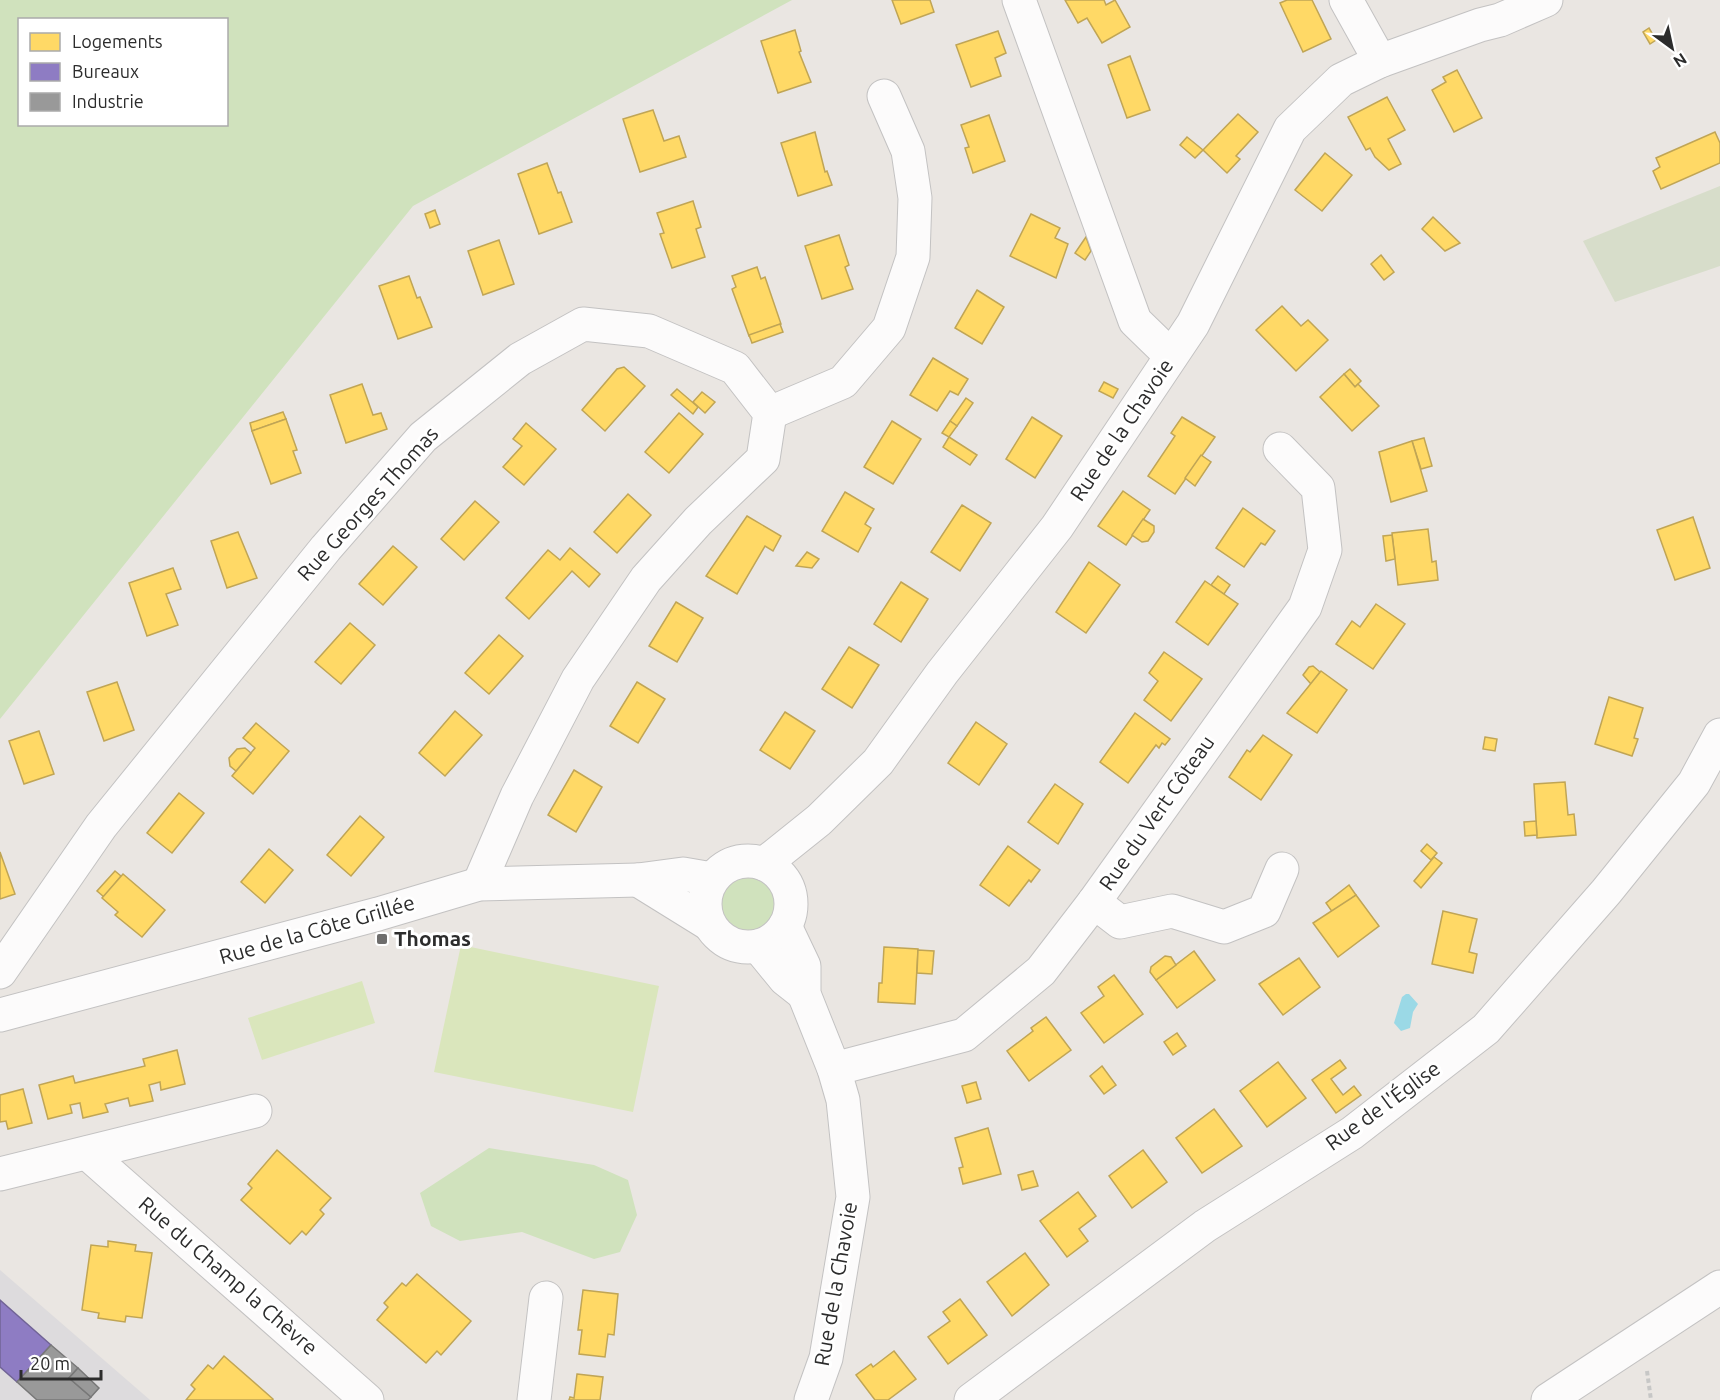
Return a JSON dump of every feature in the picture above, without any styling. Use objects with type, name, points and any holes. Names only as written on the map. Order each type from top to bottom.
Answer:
[{"type":"street","points":[[1019,0],[1135,321],[1171,356]]},
{"type":"street","points":[[1346,0],[1380,61]]},
{"type":"street","name":"Rue de la Chavoie","points":[[764,864],[819,820],[878,762],[942,673],[1057,527],[1192,324],[1290,129],[1341,80],[1483,12],[1500,20],[1546,0]]},
{"type":"street","points":[[479,884],[517,796],[578,679],[646,579],[698,521],[763,459],[770,413],[843,382],[889,328],[913,257],[915,198],[908,151],[884,96]]},
{"type":"street","name":"Rue Georges Thomas","points":[[0,972],[101,826],[326,548],[423,437],[520,359],[582,324],[650,331],[735,369],[770,413]]},
{"type":"street","name":"Rue du Vert Côteau","points":[[834,1069],[964,1035],[1041,971],[1094,902],[1305,607],[1325,550],[1318,488],[1280,449]]},
{"type":"street","name":"Rue de l'Église","points":[[971,1400],[1205,1226],[1352,1133],[1486,1029],[1606,892],[1694,783],[1720,735]]},
{"type":"street","points":[[638,880],[709,924],[718,935],[730,943],[743,947],[758,946],[778,935],[785,926],[790,912],[790,897],[786,883],[777,872],[764,864],[735,862],[723,868],[712,879],[704,901],[709,924]]},
{"type":"street","points":[[1094,902],[1120,922],[1172,911],[1224,927],[1264,911],[1282,869]]},
{"type":"street","name":"Rue de la Côte Grillée","points":[[0,1015],[367,918],[479,884],[638,880],[683,874],[712,879]]},
{"type":"street","name":"Rue de la Chavoie","points":[[785,926],[804,966],[804,994],[834,1069],[843,1100],[853,1197],[826,1358],[811,1400]]},
{"type":"street","name":"Rue de la Chavoie","points":[[758,946],[785,979],[804,994]]},
{"type":"street","points":[[0,1174],[255,1111]]},
{"type":"street","name":"Rue du Champ la Chèvre","points":[[87,1153],[368,1400]]},
{"type":"street","points":[[1548,1400],[1720,1287]]},
{"type":"street","points":[[534,1400],[546,1298]]},
{"type":"shaded area","points":[[0,1270],[150,1400],[0,1400]]},
{"type":"green space","points":[[0,0],[792,0],[413,206],[0,719]]},
{"type":"green space","points":[[1720,186],[1720,266],[1615,302],[1583,241]]},
{"type":"green space","points":[[749,846],[771,850],[789,863],[802,881],[806,903],[802,925],[789,943],[771,956],[749,960],[727,956],[709,943],[696,925],[692,903],[696,881],[709,863],[727,850]]},
{"type":"green space","points":[[461,945],[659,986],[633,1112],[434,1072]]},
{"type":"green space","points":[[362,981],[375,1023],[262,1060],[248,1018]]},
{"type":"green space","points":[[489,1148],[594,1165],[628,1180],[637,1215],[620,1252],[594,1259],[522,1232],[460,1241],[431,1226],[420,1193]]},
{"type":"water","points":[[1409,994],[1418,1004],[1413,1012],[1410,1028],[1401,1031],[1394,1023],[1402,997]]},
{"type":"building: Logements","points":[[892,0],[930,0],[934,12],[901,24]]},
{"type":"building: Logements","points":[[1065,0],[1104,0],[1106,5],[1115,0],[1130,27],[1102,43],[1087,18],[1078,23]]},
{"type":"building: Logements","points":[[1287,0],[1312,0],[1331,39],[1303,52],[1280,3]]},
{"type":"building: Logements","points":[[1649,28],[1656,40],[1650,44],[1643,32]]},
{"type":"building: Logements","points":[[795,30],[801,51],[799,52],[811,82],[778,93],[761,41]]},
{"type":"building: Logements","points":[[998,31],[1006,53],[995,58],[1001,76],[971,87],[956,45]]},
{"type":"building: Logements","points":[[1130,56],[1150,110],[1127,118],[1108,65]]},
{"type":"building: Logements","points":[[1457,70],[1482,118],[1454,132],[1432,90],[1446,82],[1443,77]]},
{"type":"building: Logements","points":[[1387,97],[1405,130],[1388,139],[1401,164],[1389,170],[1375,157],[1370,148],[1366,150],[1348,117]]},
{"type":"building: Logements","points":[[653,110],[664,141],[679,136],[686,157],[640,172],[623,119]]},
{"type":"building: Logements","points":[[1238,114],[1258,132],[1236,156],[1240,159],[1227,173],[1203,150]]},
{"type":"building: Logements","points":[[989,115],[1005,161],[973,173],[965,148],[969,147],[961,125]]},
{"type":"building: Logements","points":[[815,132],[825,172],[827,171],[832,185],[798,196],[781,143]]},
{"type":"building: Logements","points":[[1715,132],[1720,143],[1720,163],[1661,189],[1653,171],[1660,167],[1656,158]]},
{"type":"building: Logements","points":[[1187,137],[1203,150],[1195,158],[1180,145]]},
{"type":"building: Logements","points":[[1325,153],[1352,175],[1322,211],[1295,190]]},
{"type":"building: Logements","points":[[547,163],[572,222],[539,234],[518,174]]},
{"type":"building: Logements","points":[[693,201],[701,227],[696,229],[705,257],[672,268],[660,234],[664,233],[657,213]]},
{"type":"building: Logements","points":[[435,210],[440,224],[430,228],[425,214]]},
{"type":"building: Logements","points":[[1031,214],[1060,228],[1055,238],[1068,244],[1056,278],[1010,256]]},
{"type":"building: Logements","points":[[1433,217],[1460,243],[1445,251],[1422,229]]},
{"type":"building: Logements","points":[[839,235],[849,265],[845,267],[853,289],[822,299],[805,246]]},
{"type":"building: Logements","points":[[1086,237],[1091,251],[1085,260],[1075,253]]},
{"type":"building: Logements","points":[[499,240],[514,284],[483,295],[468,251]]},
{"type":"building: Logements","points":[[1381,255],[1394,272],[1384,280],[1371,264]]},
{"type":"building: Logements","points":[[757,267],[761,279],[765,277],[781,324],[749,336],[732,289],[736,287],[732,276]]},
{"type":"building: Logements","points":[[409,276],[432,327],[398,339],[379,286]]},
{"type":"building: Logements","points":[[977,290],[1004,307],[982,344],[955,328]]},
{"type":"building: Logements","points":[[1282,306],[1301,326],[1308,320],[1328,340],[1296,371],[1256,330]]},
{"type":"building: Logements","points":[[780,324],[783,332],[752,343],[749,335]]},
{"type":"building: Logements","points":[[933,358],[968,379],[958,395],[950,391],[937,411],[910,395]]},
{"type":"building: Logements","points":[[624,367],[645,386],[605,431],[582,410],[617,369]]},
{"type":"building: Logements","points":[[1350,369],[1361,381],[1355,387],[1344,374]]},
{"type":"building: Logements","points":[[1344,374],[1355,387],[1358,384],[1379,406],[1352,431],[1320,397]]},
{"type":"building: Logements","points":[[1104,382],[1118,389],[1113,398],[1099,391]]},
{"type":"building: Logements","points":[[362,384],[373,415],[381,413],[387,429],[346,443],[330,395]]},
{"type":"building: Logements","points":[[677,389],[698,407],[693,414],[671,395]]},
{"type":"building: Logements","points":[[702,392],[715,402],[705,413],[693,402]]},
{"type":"building: Logements","points":[[966,398],[973,403],[957,426],[950,421]]},
{"type":"building: Logements","points":[[283,412],[286,419],[252,431],[250,423]]},
{"type":"building: Logements","points":[[679,413],[703,434],[669,473],[645,452]]},
{"type":"building: Logements","points":[[1032,417],[1062,436],[1035,478],[1006,459]]},
{"type":"building: Logements","points":[[1182,417],[1215,437],[1175,494],[1148,476],[1175,436],[1171,433]]},
{"type":"building: Logements","points":[[286,419],[297,450],[293,451],[301,473],[271,484],[252,431]]},
{"type":"building: Logements","points":[[892,421],[921,439],[893,484],[864,467]]},
{"type":"building: Logements","points":[[950,421],[957,426],[949,437],[942,433]]},
{"type":"building: Logements","points":[[526,423],[556,449],[524,485],[503,467],[522,446],[513,439]]},
{"type":"building: Logements","points":[[949,437],[977,455],[970,465],[943,447]]},
{"type":"building: Logements","points":[[1424,438],[1432,466],[1421,469],[1412,441]]},
{"type":"building: Logements","points":[[1412,441],[1427,491],[1391,502],[1379,452]]},
{"type":"building: Logements","points":[[1201,455],[1211,462],[1195,486],[1185,478]]},
{"type":"building: Logements","points":[[1123,491],[1150,510],[1126,545],[1098,526]]},
{"type":"building: Logements","points":[[845,492],[874,509],[865,524],[871,528],[858,552],[822,531]]},
{"type":"building: Logements","points":[[628,494],[651,515],[617,553],[594,532]]},
{"type":"building: Logements","points":[[475,501],[499,522],[464,560],[441,539]]},
{"type":"building: Logements","points":[[962,505],[991,523],[960,571],[931,552]]},
{"type":"building: Logements","points":[[1243,508],[1275,531],[1265,545],[1261,543],[1244,567],[1216,548]]},
{"type":"building: Logements","points":[[747,516],[781,536],[773,551],[765,546],[737,594],[706,576]]},
{"type":"building: Logements","points":[[1693,517],[1710,568],[1675,580],[1657,530]]},
{"type":"building: Logements","points":[[1143,519],[1154,526],[1154,532],[1148,541],[1142,542],[1132,535]]},
{"type":"building: Logements","points":[[1428,529],[1432,562],[1436,561],[1438,580],[1398,585],[1392,533]]},
{"type":"building: Logements","points":[[238,532],[257,578],[227,588],[211,541]]},
{"type":"building: Logements","points":[[1392,535],[1395,559],[1386,561],[1383,536]]},
{"type":"building: Logements","points":[[393,546],[417,567],[383,605],[359,584]]},
{"type":"building: Logements","points":[[570,548],[600,574],[589,587],[572,571],[529,619],[506,598],[548,550],[560,560]]},
{"type":"building: Logements","points":[[807,552],[819,559],[812,568],[796,566]]},
{"type":"building: Logements","points":[[1089,562],[1120,585],[1086,633],[1056,612]]},
{"type":"building: Logements","points":[[173,568],[181,589],[166,594],[178,625],[147,636],[129,583]]},
{"type":"building: Logements","points":[[1218,576],[1230,585],[1224,594],[1211,585]]},
{"type":"building: Logements","points":[[1205,581],[1238,604],[1208,645],[1176,622]]},
{"type":"building: Logements","points":[[901,582],[928,599],[901,642],[874,624]]},
{"type":"building: Logements","points":[[676,602],[703,618],[677,662],[649,646]]},
{"type":"building: Logements","points":[[1376,604],[1405,624],[1373,669],[1336,644],[1352,621],[1360,627]]},
{"type":"building: Logements","points":[[350,623],[375,645],[341,684],[315,662]]},
{"type":"building: Logements","points":[[499,635],[523,656],[489,694],[465,673]]},
{"type":"building: Logements","points":[[849,647],[879,665],[852,708],[822,689]]},
{"type":"building: Logements","points":[[1164,652],[1202,679],[1171,721],[1144,700],[1158,681],[1149,673]]},
{"type":"building: Logements","points":[[1313,666],[1320,672],[1311,684],[1303,675],[1309,667]]},
{"type":"building: Logements","points":[[1321,671],[1347,690],[1317,733],[1287,713]]},
{"type":"building: Logements","points":[[117,682],[134,730],[104,741],[87,692]]},
{"type":"building: Logements","points":[[637,682],[665,699],[638,743],[610,726]]},
{"type":"building: Logements","points":[[1609,697],[1643,708],[1634,738],[1638,739],[1632,756],[1595,744]]},
{"type":"building: Logements","points":[[455,711],[482,735],[445,776],[419,753]]},
{"type":"building: Logements","points":[[785,712],[815,731],[790,769],[760,750]]},
{"type":"building: Logements","points":[[1135,713],[1170,739],[1165,745],[1162,743],[1159,748],[1156,745],[1128,783],[1100,762]]},
{"type":"building: Logements","points":[[976,722],[1007,744],[979,785],[948,763]]},
{"type":"building: Logements","points":[[256,723],[289,751],[253,794],[232,776],[255,748],[243,738]]},
{"type":"building: Logements","points":[[39,731],[54,774],[24,784],[9,741]]},
{"type":"building: Logements","points":[[1263,735],[1292,755],[1261,800],[1229,777],[1247,750],[1250,752]]},
{"type":"building: Logements","points":[[1485,737],[1497,739],[1495,751],[1483,749]]},
{"type":"building: Logements","points":[[245,748],[251,753],[236,771],[230,766],[229,758],[237,749]]},
{"type":"building: Logements","points":[[574,770],[602,787],[576,832],[548,815]]},
{"type":"building: Logements","points":[[1565,782],[1568,815],[1574,814],[1576,835],[1537,838],[1534,784]]},
{"type":"building: Logements","points":[[1055,784],[1083,804],[1058,844],[1028,822]]},
{"type":"building: Logements","points":[[179,793],[204,813],[172,853],[147,833]]},
{"type":"building: Logements","points":[[360,816],[384,837],[351,876],[327,855]]},
{"type":"building: Logements","points":[[1536,821],[1537,835],[1525,836],[1524,822]]},
{"type":"building: Logements","points":[[1427,844],[1437,853],[1431,860],[1421,851]]},
{"type":"building: Logements","points":[[1008,846],[1040,870],[1031,882],[1029,880],[1009,906],[980,885]]},
{"type":"building: Logements","points":[[269,849],[293,870],[265,903],[241,882]]},
{"type":"building: Logements","points":[[0,852],[15,894],[0,899]]},
{"type":"building: Logements","points":[[1434,857],[1442,863],[1421,888],[1414,881]]},
{"type":"building: Logements","points":[[115,871],[121,876],[104,897],[97,891]]},
{"type":"building: Logements","points":[[123,874],[165,910],[142,937],[115,915],[118,912],[102,898]]},
{"type":"building: Logements","points":[[1349,885],[1356,895],[1333,913],[1326,903]]},
{"type":"building: Logements","points":[[1356,895],[1379,926],[1338,957],[1313,923]]},
{"type":"building: Logements","points":[[1443,911],[1477,919],[1469,952],[1477,954],[1473,973],[1432,964]]},
{"type":"building: Logements","points":[[884,947],[918,949],[915,1004],[878,1002],[879,983],[882,983]]},
{"type":"building: Logements","points":[[918,950],[934,951],[932,974],[917,973]]},
{"type":"building: Logements","points":[[1194,951],[1215,980],[1177,1008],[1156,980]]},
{"type":"building: Logements","points":[[1165,956],[1171,957],[1176,965],[1156,980],[1150,972],[1151,967]]},
{"type":"building: Logements","points":[[1299,958],[1320,987],[1283,1015],[1259,984]]},
{"type":"building: Logements","points":[[1114,975],[1143,1014],[1104,1043],[1081,1013],[1104,996],[1098,987]]},
{"type":"building: Logements","points":[[1046,1017],[1071,1050],[1029,1081],[1007,1051],[1033,1031],[1031,1028]]},
{"type":"building: Logements","points":[[1177,1033],[1186,1046],[1173,1055],[1164,1042]]},
{"type":"building: Logements","points":[[177,1050],[185,1084],[161,1090],[160,1082],[149,1085],[153,1101],[130,1106],[128,1098],[105,1104],[108,1112],[83,1118],[80,1103],[70,1105],[72,1113],[48,1119],[39,1085],[73,1076],[75,1083],[145,1066],[143,1059]]},
{"type":"building: Logements","points":[[1340,1060],[1346,1068],[1331,1079],[1343,1095],[1354,1086],[1361,1095],[1336,1113],[1312,1080]]},
{"type":"building: Logements","points":[[1278,1062],[1306,1098],[1267,1127],[1240,1091]]},
{"type":"building: Logements","points":[[1102,1066],[1116,1085],[1104,1094],[1090,1076]]},
{"type":"building: Logements","points":[[976,1082],[981,1099],[967,1103],[962,1086]]},
{"type":"building: Logements","points":[[23,1089],[32,1123],[8,1129],[6,1121],[0,1122],[0,1095]]},
{"type":"building: Logements","points":[[1214,1109],[1242,1146],[1202,1173],[1176,1138]]},
{"type":"building: Logements","points":[[988,1128],[1001,1174],[963,1184],[959,1168],[963,1167],[955,1138]]},
{"type":"building: Logements","points":[[277,1150],[331,1198],[320,1210],[324,1214],[306,1235],[302,1231],[290,1244],[241,1200],[252,1188],[248,1184]]},
{"type":"building: Logements","points":[[1143,1150],[1167,1182],[1132,1208],[1109,1176]]},
{"type":"building: Logements","points":[[1033,1171],[1038,1186],[1022,1190],[1018,1175]]},
{"type":"building: Logements","points":[[1078,1192],[1096,1216],[1079,1229],[1088,1241],[1067,1257],[1040,1221]]},
{"type":"building: Logements","points":[[108,1241],[136,1245],[135,1251],[152,1253],[142,1318],[126,1316],[125,1322],[98,1318],[99,1313],[82,1310],[91,1245],[108,1247]]},
{"type":"building: Logements","points":[[1025,1253],[1049,1285],[1012,1316],[987,1282]]},
{"type":"building: Logements","points":[[417,1274],[471,1321],[441,1355],[437,1351],[426,1363],[377,1320],[388,1307],[384,1303],[402,1283],[406,1286]]},
{"type":"building: Logements","points":[[583,1290],[618,1294],[614,1335],[608,1334],[605,1357],[579,1354],[582,1330],[578,1330]]},
{"type":"building: Logements","points":[[960,1299],[987,1335],[948,1364],[928,1337],[950,1321],[943,1312]]},
{"type":"building: Logements","points":[[894,1351],[916,1379],[888,1400],[875,1400],[856,1375],[871,1364],[873,1367]]},
{"type":"building: Logements","points":[[224,1356],[273,1400],[186,1400],[195,1389],[191,1385],[208,1365],[213,1369]]},
{"type":"building: Logements","points":[[577,1374],[603,1377],[600,1400],[569,1400],[570,1397],[574,1398]]},
{"type":"building: Bureaux","points":[[0,1300],[51,1345],[17,1382],[0,1367]]},
{"type":"building: Industrie","points":[[51,1345],[78,1368],[69,1378],[91,1397],[88,1400],[37,1400],[17,1382]]},
{"type":"building: Industrie","points":[[78,1368],[99,1388],[91,1397],[69,1378]]},
{"type":"place","name":"Thomas","points":[[382,939]]}]
